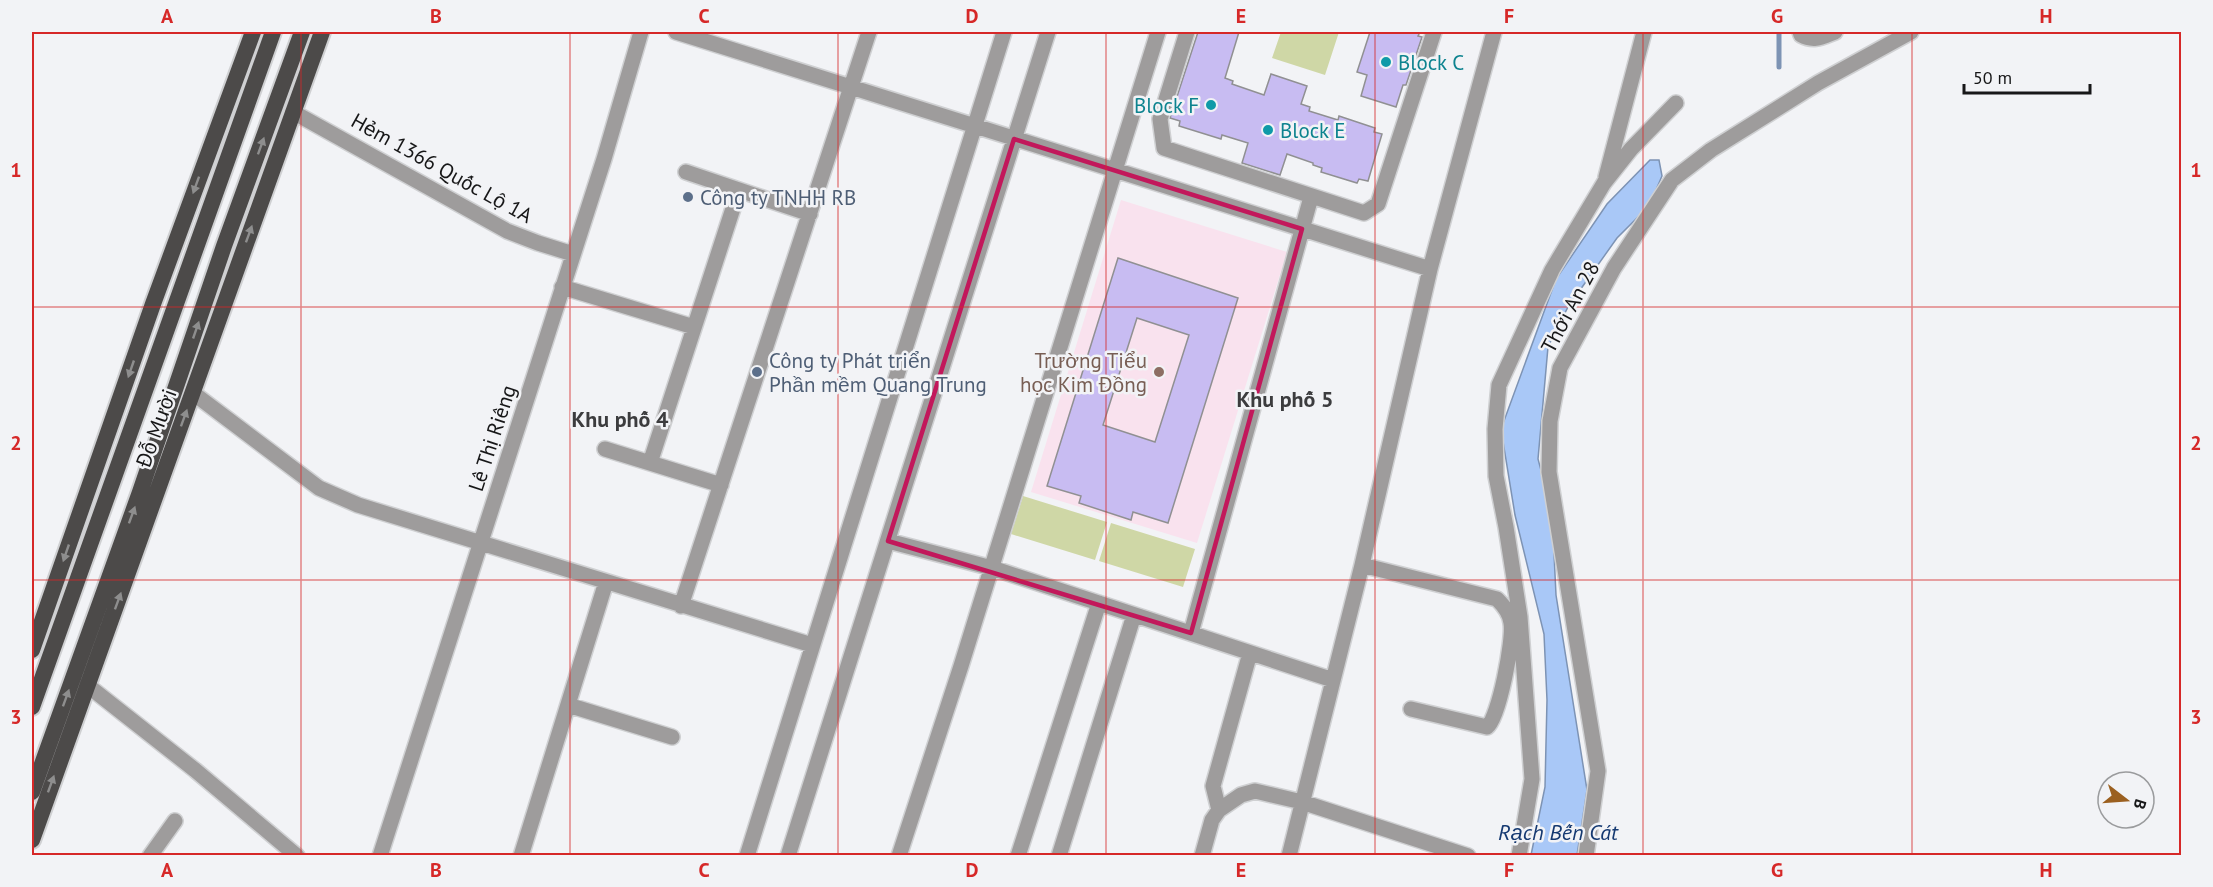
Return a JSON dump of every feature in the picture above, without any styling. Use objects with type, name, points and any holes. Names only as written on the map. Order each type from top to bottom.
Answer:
[{"type":"highway","name":"Đỗ Mười","points":[[33,639],[253,32]]},
{"type":"highway","name":"Đỗ Mười","points":[[32,707],[273,32]]},
{"type":"highway","name":"Đỗ Mười","points":[[32,792],[140,492],[224,246],[302,32]]},
{"type":"highway","name":"Đỗ Mười","points":[[32,840],[322,32]]},
{"type":"highway","points":[[33,639],[38,688]]},
{"type":"street","name":"Lê Thị Riêng","points":[[380,855],[604,159],[641,32]]},
{"type":"street","points":[[676,32],[1430,269]]},
{"type":"street","points":[[681,606],[869,32]]},
{"type":"street","points":[[747,855],[1004,32]]},
{"type":"street","points":[[788,855],[1047,32]]},
{"type":"street","points":[[899,855],[992,568],[1158,32]]},
{"type":"street","points":[[1187,32],[1160,118],[1164,148],[1364,213],[1378,204],[1434,32]]},
{"type":"street","points":[[1288,855],[1362,565],[1430,269],[1494,32]]},
{"type":"street","points":[[1604,183],[1644,32]]},
{"type":"street","points":[[1800,32],[1809,40],[1834,32]]},
{"type":"street","name":"Thới An 28","points":[[1586,855],[1598,771],[1549,472],[1550,421],[1560,368],[1614,268],[1672,180],[1711,150],[1750,125],[1818,83],[1911,32]]},
{"type":"street","name":"Thới An 28","points":[[1519,855],[1529,807],[1532,767],[1520,617],[1496,476],[1495,429],[1499,385],[1552,270],[1604,183],[1631,149],[1676,103]]},
{"type":"street","name":"Hẻm 1366 Quốc Lộ 1A","points":[[293,112],[507,231],[573,254]]},
{"type":"street","points":[[686,172],[810,214]]},
{"type":"street","points":[[650,463],[739,190]]},
{"type":"street","points":[[1191,633],[1311,197]]},
{"type":"street","points":[[562,287],[694,327]]},
{"type":"street","points":[[192,393],[319,488],[358,505],[812,645]]},
{"type":"street","points":[[605,449],[721,484]]},
{"type":"street","points":[[888,541],[992,568],[1333,680]]},
{"type":"street","points":[[1362,565],[1497,599],[1508,613],[1512,631],[1508,662],[1498,704],[1490,725],[1487,727],[1411,709]]},
{"type":"street","points":[[521,855],[606,582]]},
{"type":"street","points":[[1018,855],[1099,603]]},
{"type":"street","points":[[1059,855],[1134,615]]},
{"type":"street","points":[[1219,810],[1213,786],[1250,653]]},
{"type":"street","points":[[87,685],[195,770],[297,855]]},
{"type":"street","points":[[568,705],[672,737]]},
{"type":"street","points":[[1202,855],[1212,820],[1219,810],[1241,795],[1255,791],[1269,792],[1468,855]]},
{"type":"street","points":[[150,855],[175,821]]},
{"type":"highlighted area","points":[[1014,139],[1302,229],[1191,633],[888,541]]},
{"type":"shaded area","name":"Trường Tiểu học Kim Đồng","points":[[1121,200],[1287,252],[1197,543],[1031,492]]},
{"type":"green space","points":[[1281,32],[1339,32],[1325,75],[1272,58]]},
{"type":"green space","points":[[1023,496],[1107,522],[1095,560],[1011,534]]},
{"type":"green space","points":[[1111,523],[1195,549],[1183,587],[1099,561]]},
{"type":"water","name":"Rạch Bến Cát","points":[[1650,160],[1659,160],[1662,176],[1649,206],[1617,238],[1568,307],[1548,347],[1538,459],[1552,512],[1556,595],[1587,790],[1577,855],[1531,855],[1545,787],[1547,700],[1544,634],[1515,515],[1501,429],[1556,279],[1607,204]]},
{"type":"building","points":[[1198,32],[1239,32],[1225,78],[1233,81],[1232,84],[1264,95],[1271,74],[1307,86],[1301,104],[1310,107],[1309,111],[1338,120],[1339,116],[1375,128],[1374,132],[1382,134],[1368,181],[1359,179],[1357,183],[1321,172],[1322,168],[1313,163],[1287,154],[1280,175],[1242,163],[1248,143],[1222,135],[1221,139],[1179,126],[1180,121],[1170,118]]},
{"type":"building","name":"Block C","points":[[1370,32],[1420,32],[1418,36],[1422,37],[1396,107],[1361,96],[1367,75],[1357,72]]},
{"type":"building","points":[[1118,258],[1238,298],[1168,523],[1133,512],[1131,520],[1079,503],[1081,496],[1047,486]],"holes":[[[1137,318],[1189,335],[1155,442],[1103,425]]]},
{"type":"waterway","points":[[1779,32],[1779,67]]},
{"type":"place","name":"Block C","points":[[1386,62]]},
{"type":"place","name":"Block F","points":[[1211,105]]},
{"type":"place","name":"Block E","points":[[1268,130]]},
{"type":"place","name":"Công ty TNHH RB","points":[[688,197]]},
{"type":"place","name":"Công ty Phát triển Phần mềm Quang Trung","points":[[757,372]]},
{"type":"place","name":"Trường Tiểu học Kim Đồng","points":[[1159,372]]},
{"type":"district","name":"Khu phố 5","points":[[1285,399]]},
{"type":"district","name":"Khu phố 4","points":[[620,419]]}]
